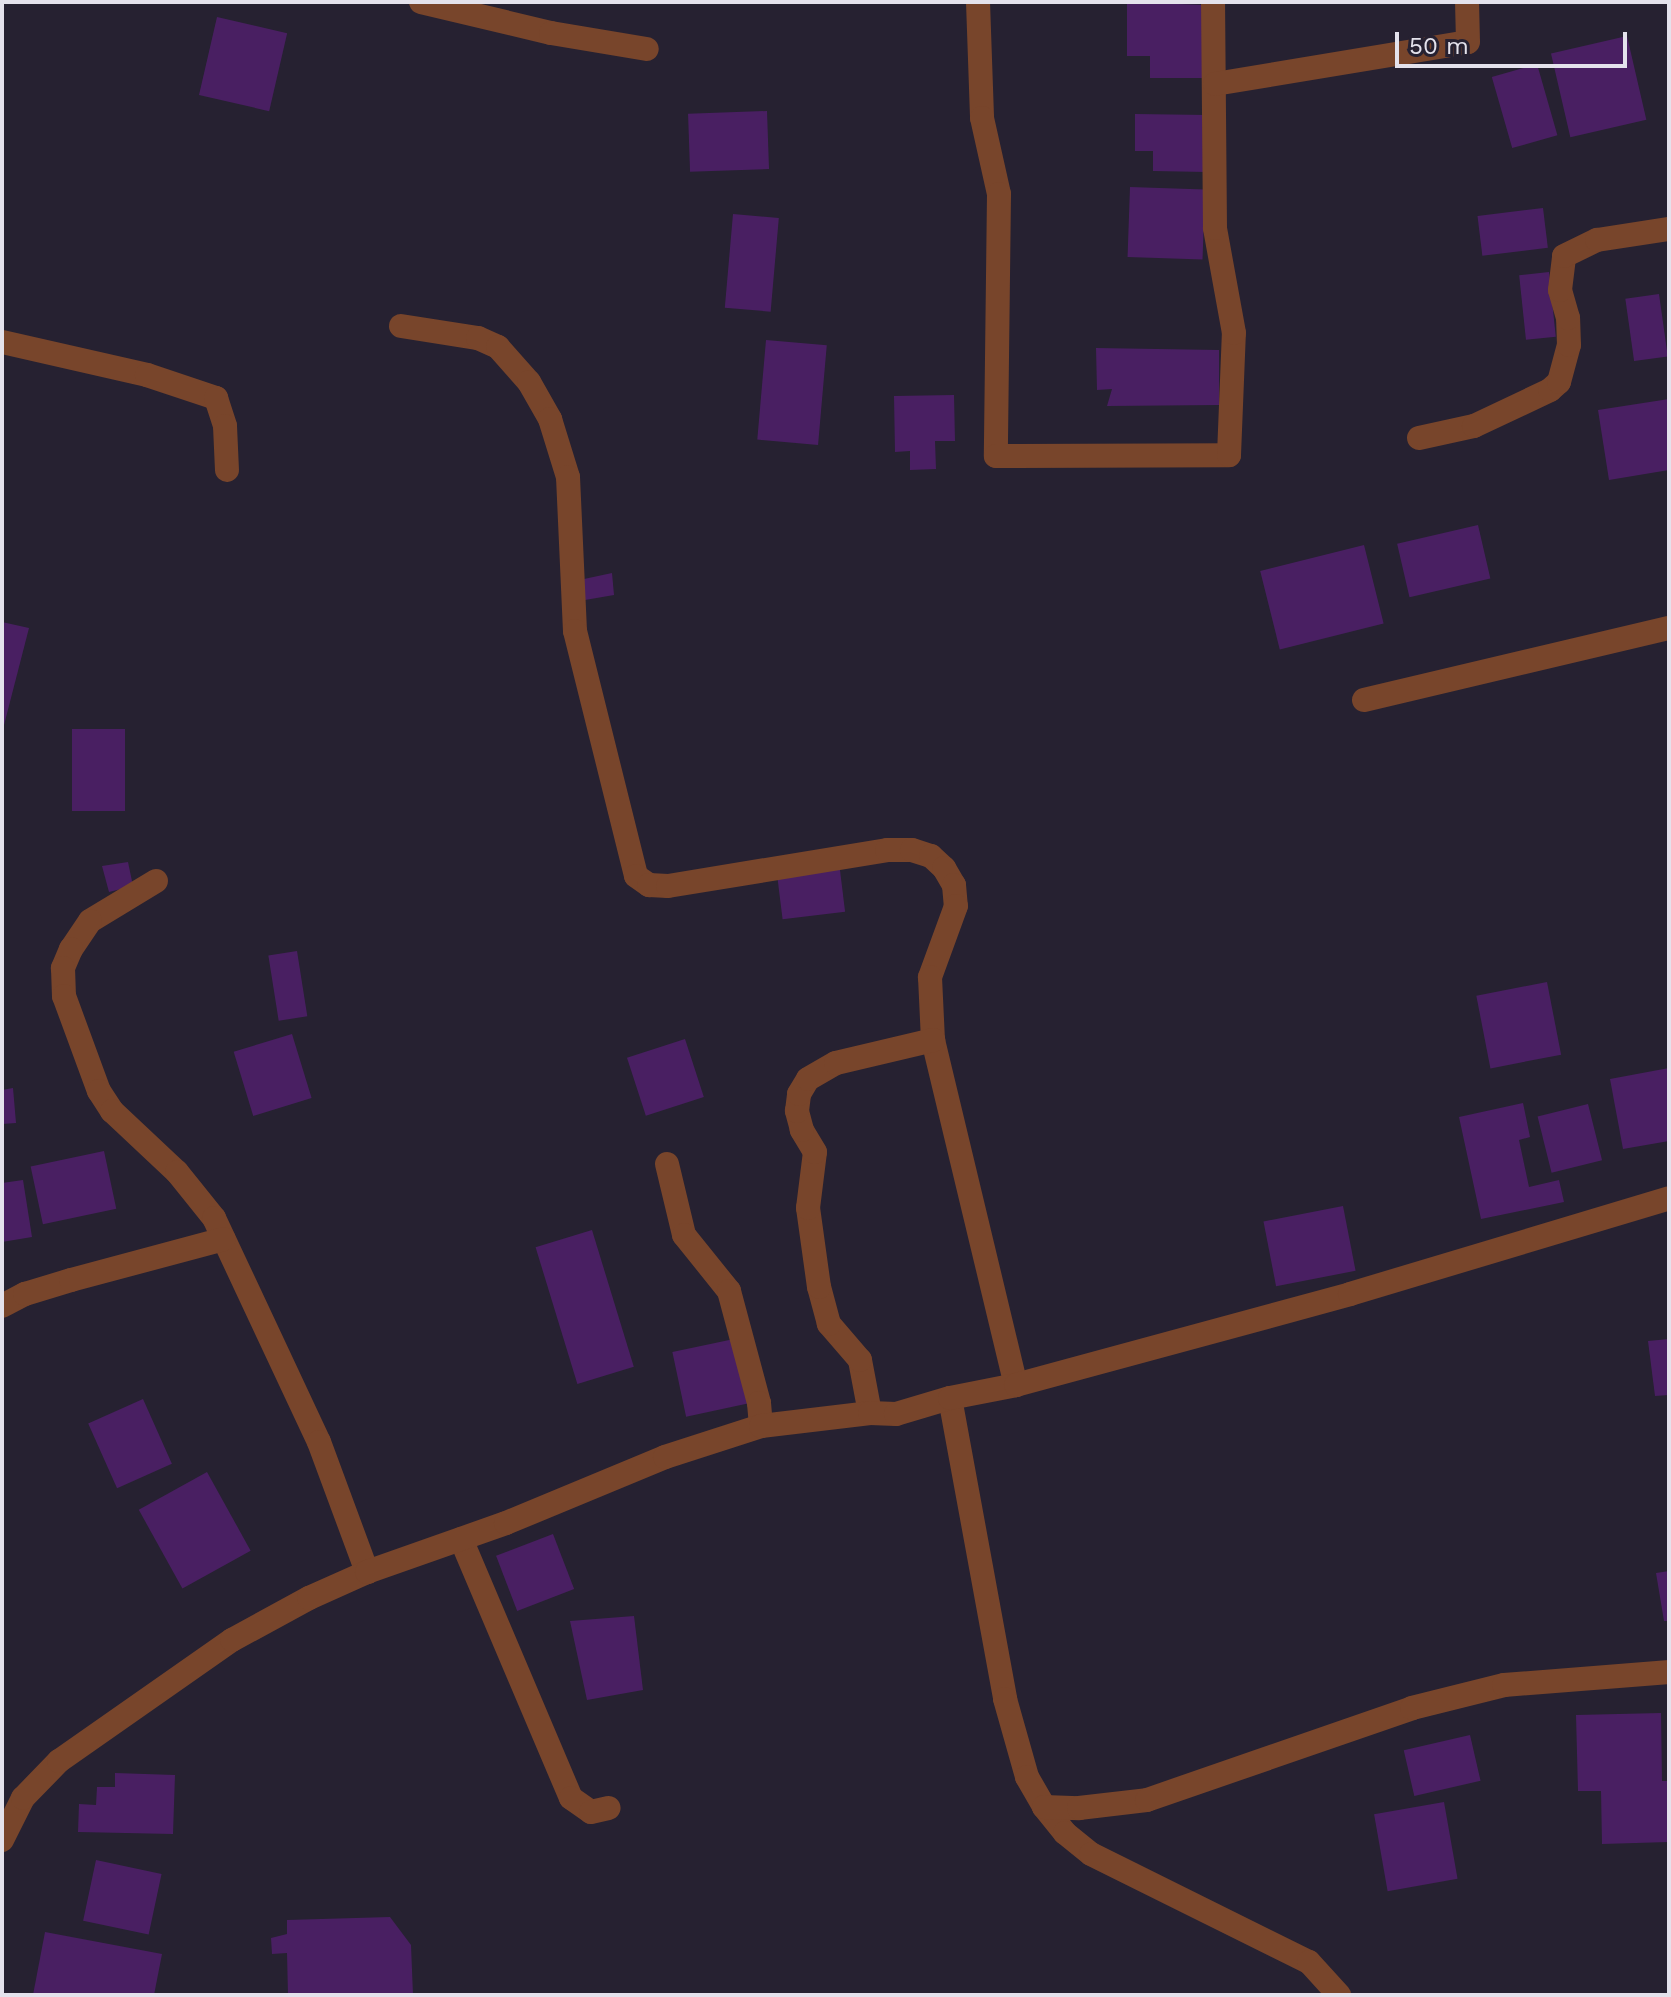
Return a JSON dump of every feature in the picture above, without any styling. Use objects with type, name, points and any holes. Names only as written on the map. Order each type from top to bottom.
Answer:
[{"type":"street","points":[[421,2],[551,33],[647,49]]},
{"type":"street","points":[[978,2],[982,118],[999,194],[996,456],[1229,455],[1234,333],[1215,228],[1213,2]]},
{"type":"street","points":[[1215,84],[1468,42],[1467,2]]},
{"type":"street","points":[[1419,438],[1474,426],[1550,390],[1559,382],[1569,345],[1568,318],[1560,290],[1564,256],[1597,240],[1669,229]]},
{"type":"street","points":[[401,326],[478,338],[498,347],[529,382],[550,419],[568,477],[575,631],[636,876],[649,885],[668,886],[887,850],[912,850],[931,856],[944,868],[954,885],[956,906],[930,977],[933,1040],[1016,1385]]},
{"type":"street","points":[[2,342],[147,375],[216,398],[225,426],[227,470]]},
{"type":"street","points":[[1364,700],[1669,628]]},
{"type":"street","points":[[156,881],[90,921],[71,949],[63,968],[64,996],[99,1091],[112,1111],[177,1172],[214,1218],[319,1442],[367,1572]]},
{"type":"street","points":[[870,1413],[860,1360],[829,1324],[819,1287],[808,1208],[815,1152],[802,1130],[797,1111],[799,1094],[808,1079],[836,1063],[933,1040]]},
{"type":"street","points":[[667,1164],[684,1235],[729,1291],[759,1403],[761,1426]]},
{"type":"street","points":[[2,1840],[23,1798],[59,1761],[232,1640],[367,1572],[461,1539],[665,1457],[761,1426],[870,1413],[896,1414],[950,1398],[1016,1385],[1350,1294],[1669,1198]]},
{"type":"street","points":[[2,1306],[25,1294],[71,1280],[224,1239]]},
{"type":"street","points":[[950,1398],[1005,1699],[1027,1777],[1044,1807],[1065,1833],[1091,1854],[1309,1962],[1339,1995]]},
{"type":"street","points":[[461,1539],[571,1798],[591,1812],[609,1808]]},
{"type":"street","points":[[1044,1807],[1079,1808],[1147,1800],[1398,1713],[1504,1685],[1669,1672]]},
{"type":"building","points":[[1127,2],[1204,5],[1205,78],[1150,78],[1150,56],[1127,56]]},
{"type":"building","points":[[217,17],[287,33],[269,111],[199,95]]},
{"type":"building","points":[[1627,36],[1646,120],[1570,137],[1551,54]]},
{"type":"building","points":[[1537,64],[1557,135],[1512,148],[1492,77]]},
{"type":"building","points":[[767,111],[769,169],[690,172],[688,114]]},
{"type":"building","points":[[1135,114],[1208,115],[1207,172],[1153,171],[1153,151],[1135,151]]},
{"type":"building","points":[[1130,187],[1205,190],[1203,260],[1128,257]]},
{"type":"building","points":[[1543,208],[1548,248],[1482,256],[1477,216]]},
{"type":"building","points":[[733,214],[779,218],[771,312],[725,308]]},
{"type":"building","points":[[1549,272],[1556,337],[1526,340],[1519,275]]},
{"type":"building","points":[[1659,294],[1668,356],[1634,361],[1625,299]]},
{"type":"building","points":[[766,340],[827,345],[818,445],[757,440]]},
{"type":"building","points":[[1096,348],[1219,350],[1219,405],[1107,406],[1112,389],[1097,390]]},
{"type":"building","points":[[954,395],[955,441],[935,441],[936,469],[910,470],[910,451],[895,452],[894,396]]},
{"type":"building","points":[[1669,399],[1669,470],[1609,480],[1598,410]]},
{"type":"building","points":[[1478,525],[1490,579],[1409,597],[1397,544]]},
{"type":"building","points":[[1364,545],[1384,624],[1280,649],[1260,571]]},
{"type":"building","points":[[612,573],[614,595],[585,600],[584,579]]},
{"type":"building","points":[[2,622],[29,628],[3,729],[2,729]]},
{"type":"building","points":[[72,729],[125,729],[125,811],[72,811]]},
{"type":"building","points":[[128,862],[133,886],[109,892],[102,866]]},
{"type":"building","points":[[839,862],[845,912],[783,919],[776,870]]},
{"type":"building","points":[[297,951],[307,1016],[279,1021],[268,956]]},
{"type":"building","points":[[1547,982],[1561,1055],[1490,1068],[1476,996]]},
{"type":"building","points":[[292,1034],[312,1098],[253,1116],[234,1052]]},
{"type":"building","points":[[685,1039],[704,1097],[646,1116],[627,1058]]},
{"type":"building","points":[[1669,1068],[1669,1141],[1623,1149],[1610,1079]]},
{"type":"building","points":[[13,1088],[16,1123],[2,1124],[2,1090]]},
{"type":"building","points":[[1523,1103],[1530,1137],[1519,1140],[1529,1187],[1559,1180],[1564,1202],[1481,1219],[1459,1117]]},
{"type":"building","points":[[1588,1104],[1602,1160],[1552,1173],[1538,1117]]},
{"type":"building","points":[[104,1151],[116,1209],[43,1224],[31,1167]]},
{"type":"building","points":[[23,1180],[32,1237],[2,1242],[2,1183]]},
{"type":"building","points":[[1343,1206],[1356,1271],[1276,1286],[1263,1221]]},
{"type":"building","points":[[592,1230],[634,1367],[577,1384],[536,1247]]},
{"type":"building","points":[[734,1339],[748,1404],[686,1417],[672,1352]]},
{"type":"building","points":[[1669,1339],[1669,1395],[1655,1396],[1648,1341]]},
{"type":"building","points":[[143,1399],[172,1464],[117,1488],[88,1423]]},
{"type":"building","points":[[207,1472],[251,1551],[182,1589],[139,1510]]},
{"type":"building","points":[[553,1534],[574,1589],[517,1611],[496,1556]]},
{"type":"building","points":[[1669,1571],[1669,1621],[1664,1621],[1656,1573]]},
{"type":"building","points":[[634,1616],[643,1690],[587,1700],[570,1621]]},
{"type":"building","points":[[1661,1713],[1662,1781],[1669,1781],[1669,1842],[1602,1844],[1601,1791],[1578,1791],[1576,1715]]},
{"type":"building","points":[[1470,1735],[1481,1781],[1414,1796],[1404,1750]]},
{"type":"building","points":[[115,1773],[175,1775],[173,1834],[78,1832],[79,1804],[96,1805],[97,1787],[115,1787]]},
{"type":"building","points":[[1444,1802],[1458,1879],[1388,1891],[1374,1814]]},
{"type":"building","points":[[96,1860],[162,1874],[149,1935],[83,1921]]},
{"type":"building","points":[[390,1917],[411,1945],[413,1995],[288,1995],[287,1953],[272,1954],[271,1938],[287,1934],[287,1920]]},
{"type":"building","points":[[45,1932],[162,1954],[154,1995],[33,1995]]}]
